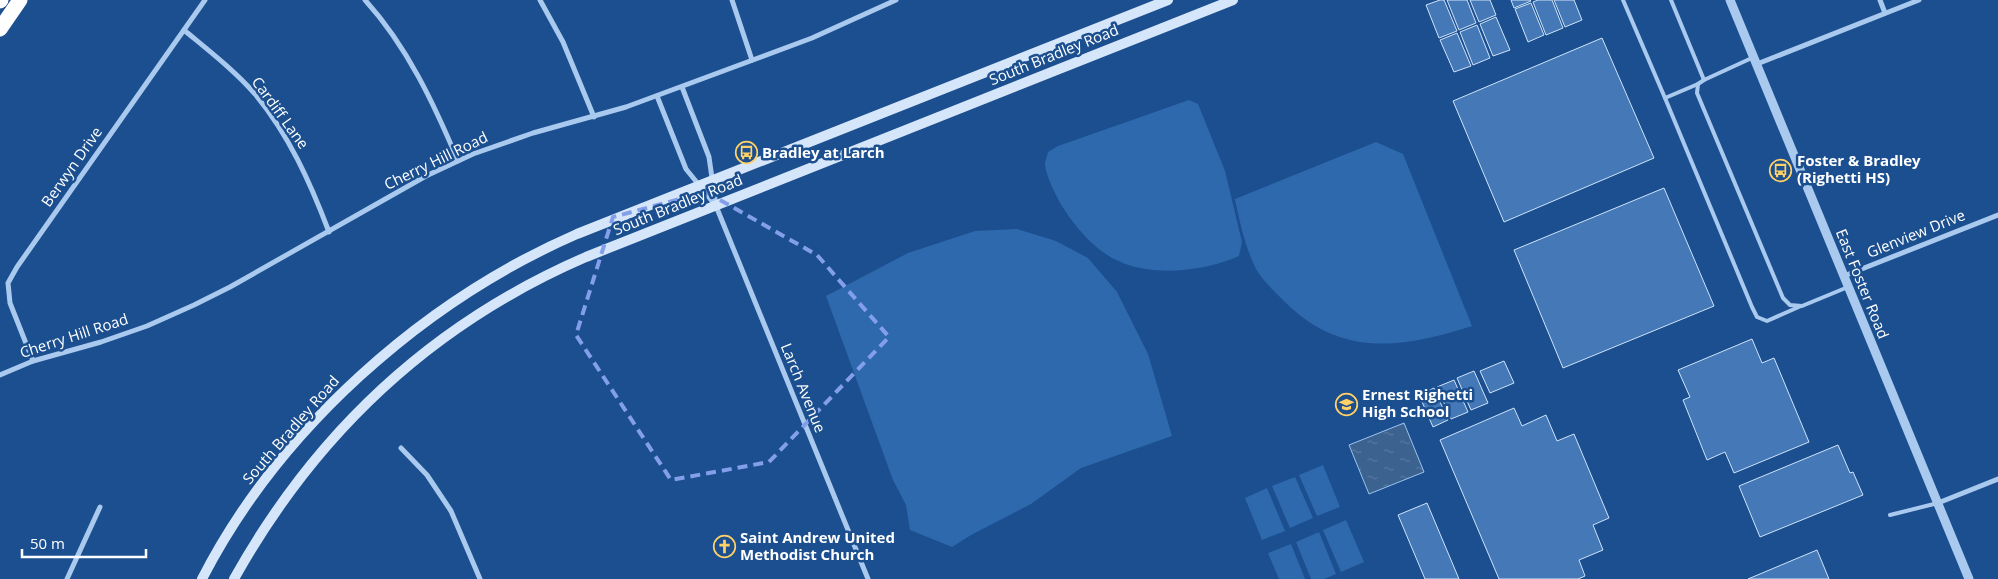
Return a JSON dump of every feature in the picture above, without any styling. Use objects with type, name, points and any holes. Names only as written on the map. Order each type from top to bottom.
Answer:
[{"type":"highway","points":[[0,29],[20,0]]},
{"type":"main road","name":"South Bradley Road","points":[[202,579],[241,514],[290,450],[323,413],[356,379],[421,325],[478,286],[545,248],[1168,0]]},
{"type":"main road","name":"South Bradley Road","points":[[234,579],[259,535],[307,468],[340,430],[403,369],[488,307],[558,269],[1233,0]]},
{"type":"street","name":"Berwyn Drive","points":[[33,361],[10,303],[8,283],[17,267],[205,0]]},
{"type":"street","points":[[365,0],[403,50],[428,92],[458,161]]},
{"type":"street","points":[[540,0],[563,42],[594,117]]},
{"type":"street","points":[[732,0],[752,60]]},
{"type":"street","name":"Cherry Hill Road","points":[[0,375],[33,361],[101,342],[147,326],[194,305],[329,232],[426,176],[458,161],[510,140],[594,117],[682,87],[812,38],[884,3],[896,0]]},
{"type":"street","name":"East Foster Road","points":[[1730,0],[1969,579]]},
{"type":"street","points":[[1880,0],[1885,13]]},
{"type":"street","points":[[1755,61],[1918,0]]},
{"type":"street","name":"Cardiff Lane","points":[[184,30],[226,64],[254,94],[281,130],[301,164],[329,232]]},
{"type":"street","points":[[682,87],[709,157],[716,206]]},
{"type":"street","points":[[657,96],[686,169],[716,206]]},
{"type":"street","name":"Larch Avenue","points":[[716,206],[868,579]]},
{"type":"street","name":"Glenview Drive","points":[[1844,276],[1998,215]]},
{"type":"street","points":[[401,448],[427,474],[451,511],[480,579]]},
{"type":"street","points":[[1938,503],[1998,479]]},
{"type":"street","points":[[66,579],[100,507]]},
{"type":"lane","points":[[1623,0],[1757,317],[1767,321],[1848,286]]},
{"type":"lane","points":[[1671,0],[1704,80]]},
{"type":"lane","points":[[1665,98],[1704,80],[1755,61]]},
{"type":"lane","points":[[1698,84],[1697,93],[1783,298],[1790,305],[1802,306]]},
{"type":"lane","points":[[1890,515],[1938,503]]},
{"type":"highlighted area","points":[[706,192],[817,255],[889,337],[769,462],[671,480],[576,335],[613,217]]},
{"type":"shaded area","points":[[1189,100],[1198,104],[1225,171],[1242,242],[1239,256],[1209,266],[1176,270],[1142,268],[1112,258],[1085,237],[1061,205],[1047,174],[1045,163],[1048,152],[1058,146]]},
{"type":"shaded area","points":[[1376,142],[1403,154],[1472,326],[1446,334],[1398,343],[1374,343],[1351,340],[1329,333],[1307,321],[1274,291],[1256,269],[1246,244],[1235,199]]},
{"type":"shaded area","points":[[1017,229],[1056,241],[1088,258],[1117,292],[1148,354],[1172,436],[1081,468],[1031,504],[952,547],[910,530],[906,505],[893,480],[826,296],[908,253],[975,231]]},
{"type":"shaded area","points":[[1323,465],[1340,507],[1317,516],[1299,475]]},
{"type":"shaded area","points":[[1295,477],[1313,518],[1290,528],[1272,486]]},
{"type":"shaded area","points":[[1267,488],[1285,531],[1262,540],[1245,498]]},
{"type":"shaded area","points":[[1346,520],[1364,562],[1341,572],[1323,530]]},
{"type":"shaded area","points":[[1319,532],[1336,574],[1324,579],[1311,579],[1296,542]]},
{"type":"shaded area","points":[[1291,544],[1305,579],[1279,579],[1268,553]]},
{"type":"water","points":[[1404,423],[1424,472],[1369,494],[1349,445]]},
{"type":"building","points":[[1444,0],[1457,31],[1439,38],[1426,5]]},
{"type":"building","points":[[1447,0],[1467,0],[1476,23],[1459,30]]},
{"type":"building","points":[[1470,0],[1490,0],[1496,15],[1479,22]]},
{"type":"building","points":[[1511,0],[1530,0],[1531,1],[1514,8]]},
{"type":"building","points":[[1552,0],[1563,28],[1546,35],[1533,2]]},
{"type":"building","points":[[1554,0],[1574,0],[1582,20],[1565,27]]},
{"type":"building","points":[[1531,3],[1544,35],[1528,42],[1515,9]]},
{"type":"building","points":[[1496,17],[1510,50],[1493,56],[1480,24]]},
{"type":"building","points":[[1477,25],[1490,58],[1473,65],[1460,32]]},
{"type":"building","points":[[1457,33],[1471,66],[1454,72],[1440,40]]},
{"type":"building","points":[[1602,38],[1654,158],[1504,222],[1453,101]]},
{"type":"building","points":[[1664,188],[1714,306],[1563,368],[1514,250]]},
{"type":"building","points":[[1752,339],[1762,363],[1774,358],[1809,442],[1734,473],[1725,452],[1707,460],[1683,400],[1690,397],[1678,370]]},
{"type":"building","points":[[1504,361],[1514,383],[1490,393],[1480,371]]},
{"type":"building","points":[[1474,371],[1488,403],[1471,410],[1457,378]]},
{"type":"building","points":[[1454,380],[1468,412],[1451,419],[1437,387]]},
{"type":"building","points":[[1434,388],[1448,420],[1433,427],[1419,395]]},
{"type":"building","points":[[1514,408],[1522,426],[1546,415],[1557,441],[1574,434],[1609,518],[1593,525],[1603,550],[1579,560],[1585,576],[1578,579],[1499,579],[1440,440]]},
{"type":"building","points":[[1838,445],[1850,473],[1853,472],[1863,495],[1760,537],[1739,486]]},
{"type":"building","points":[[1427,503],[1459,579],[1425,579],[1398,515]]},
{"type":"building","points":[[1817,550],[1829,579],[1748,579]]},
{"type":"place","name":"Bradley at Larch","points":[[746,153]]},
{"type":"place","name":"Foster & Bradley (Righetti HS)","points":[[1781,170]]},
{"type":"place","name":"Ernest Righetti High School","points":[[1346,404]]},
{"type":"place","name":"Saint Andrew United Methodist Church","points":[[724,547]]}]
